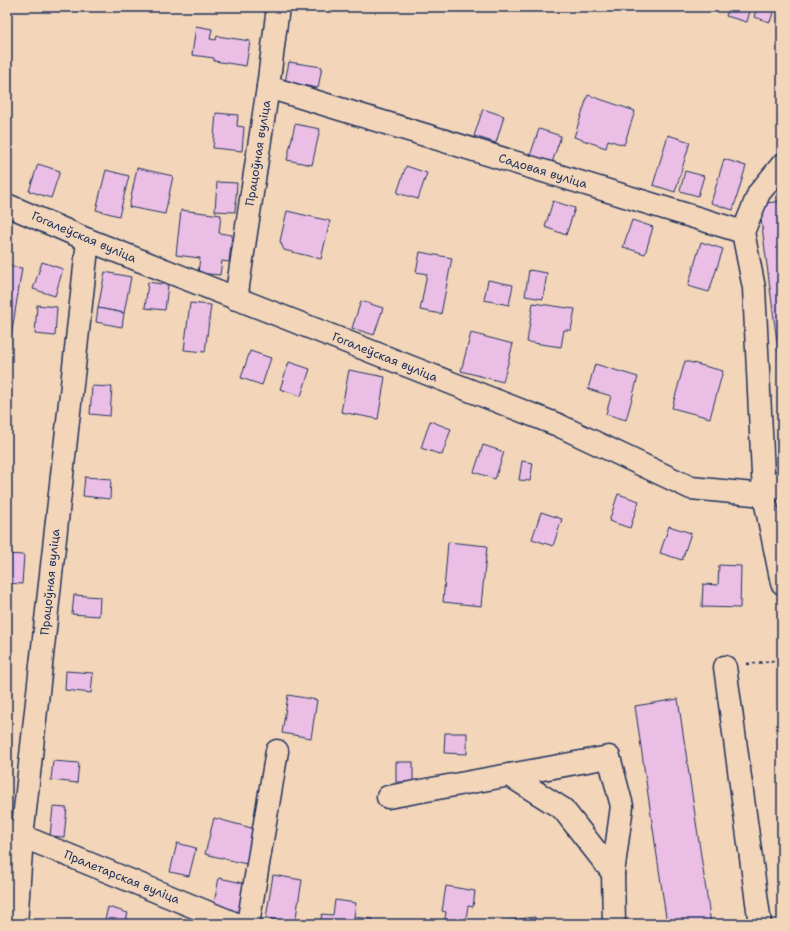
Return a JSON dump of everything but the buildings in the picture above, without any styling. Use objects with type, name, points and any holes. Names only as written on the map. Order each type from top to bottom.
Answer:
[{"type":"street","name":"Працоўная вуліца","points":[[236,298],[268,87],[278,7]]},
{"type":"street","name":"Садовая вуліца","points":[[268,87],[743,232]]},
{"type":"street","points":[[782,164],[759,193],[743,232],[754,288],[764,495],[782,583]]},
{"type":"street","name":"Гогалеўская вуліца","points":[[7,205],[88,240],[558,425],[691,488],[764,495]]},
{"type":"street","name":"Працоўная вуліца","points":[[16,924],[15,834],[88,240]]},
{"type":"street","points":[[764,495],[782,481]]},
{"type":"street","points":[[725,667],[760,924]]},
{"type":"street","points":[[248,924],[276,751]]},
{"type":"street","points":[[388,797],[609,757],[622,806],[613,873],[614,924]]},
{"type":"street","points":[[509,775],[563,809],[613,873]]},
{"type":"street","name":"Пралетарская вуліца","points":[[15,834],[236,924]]},
{"type":"path","points":[[725,667],[782,660]]}]
